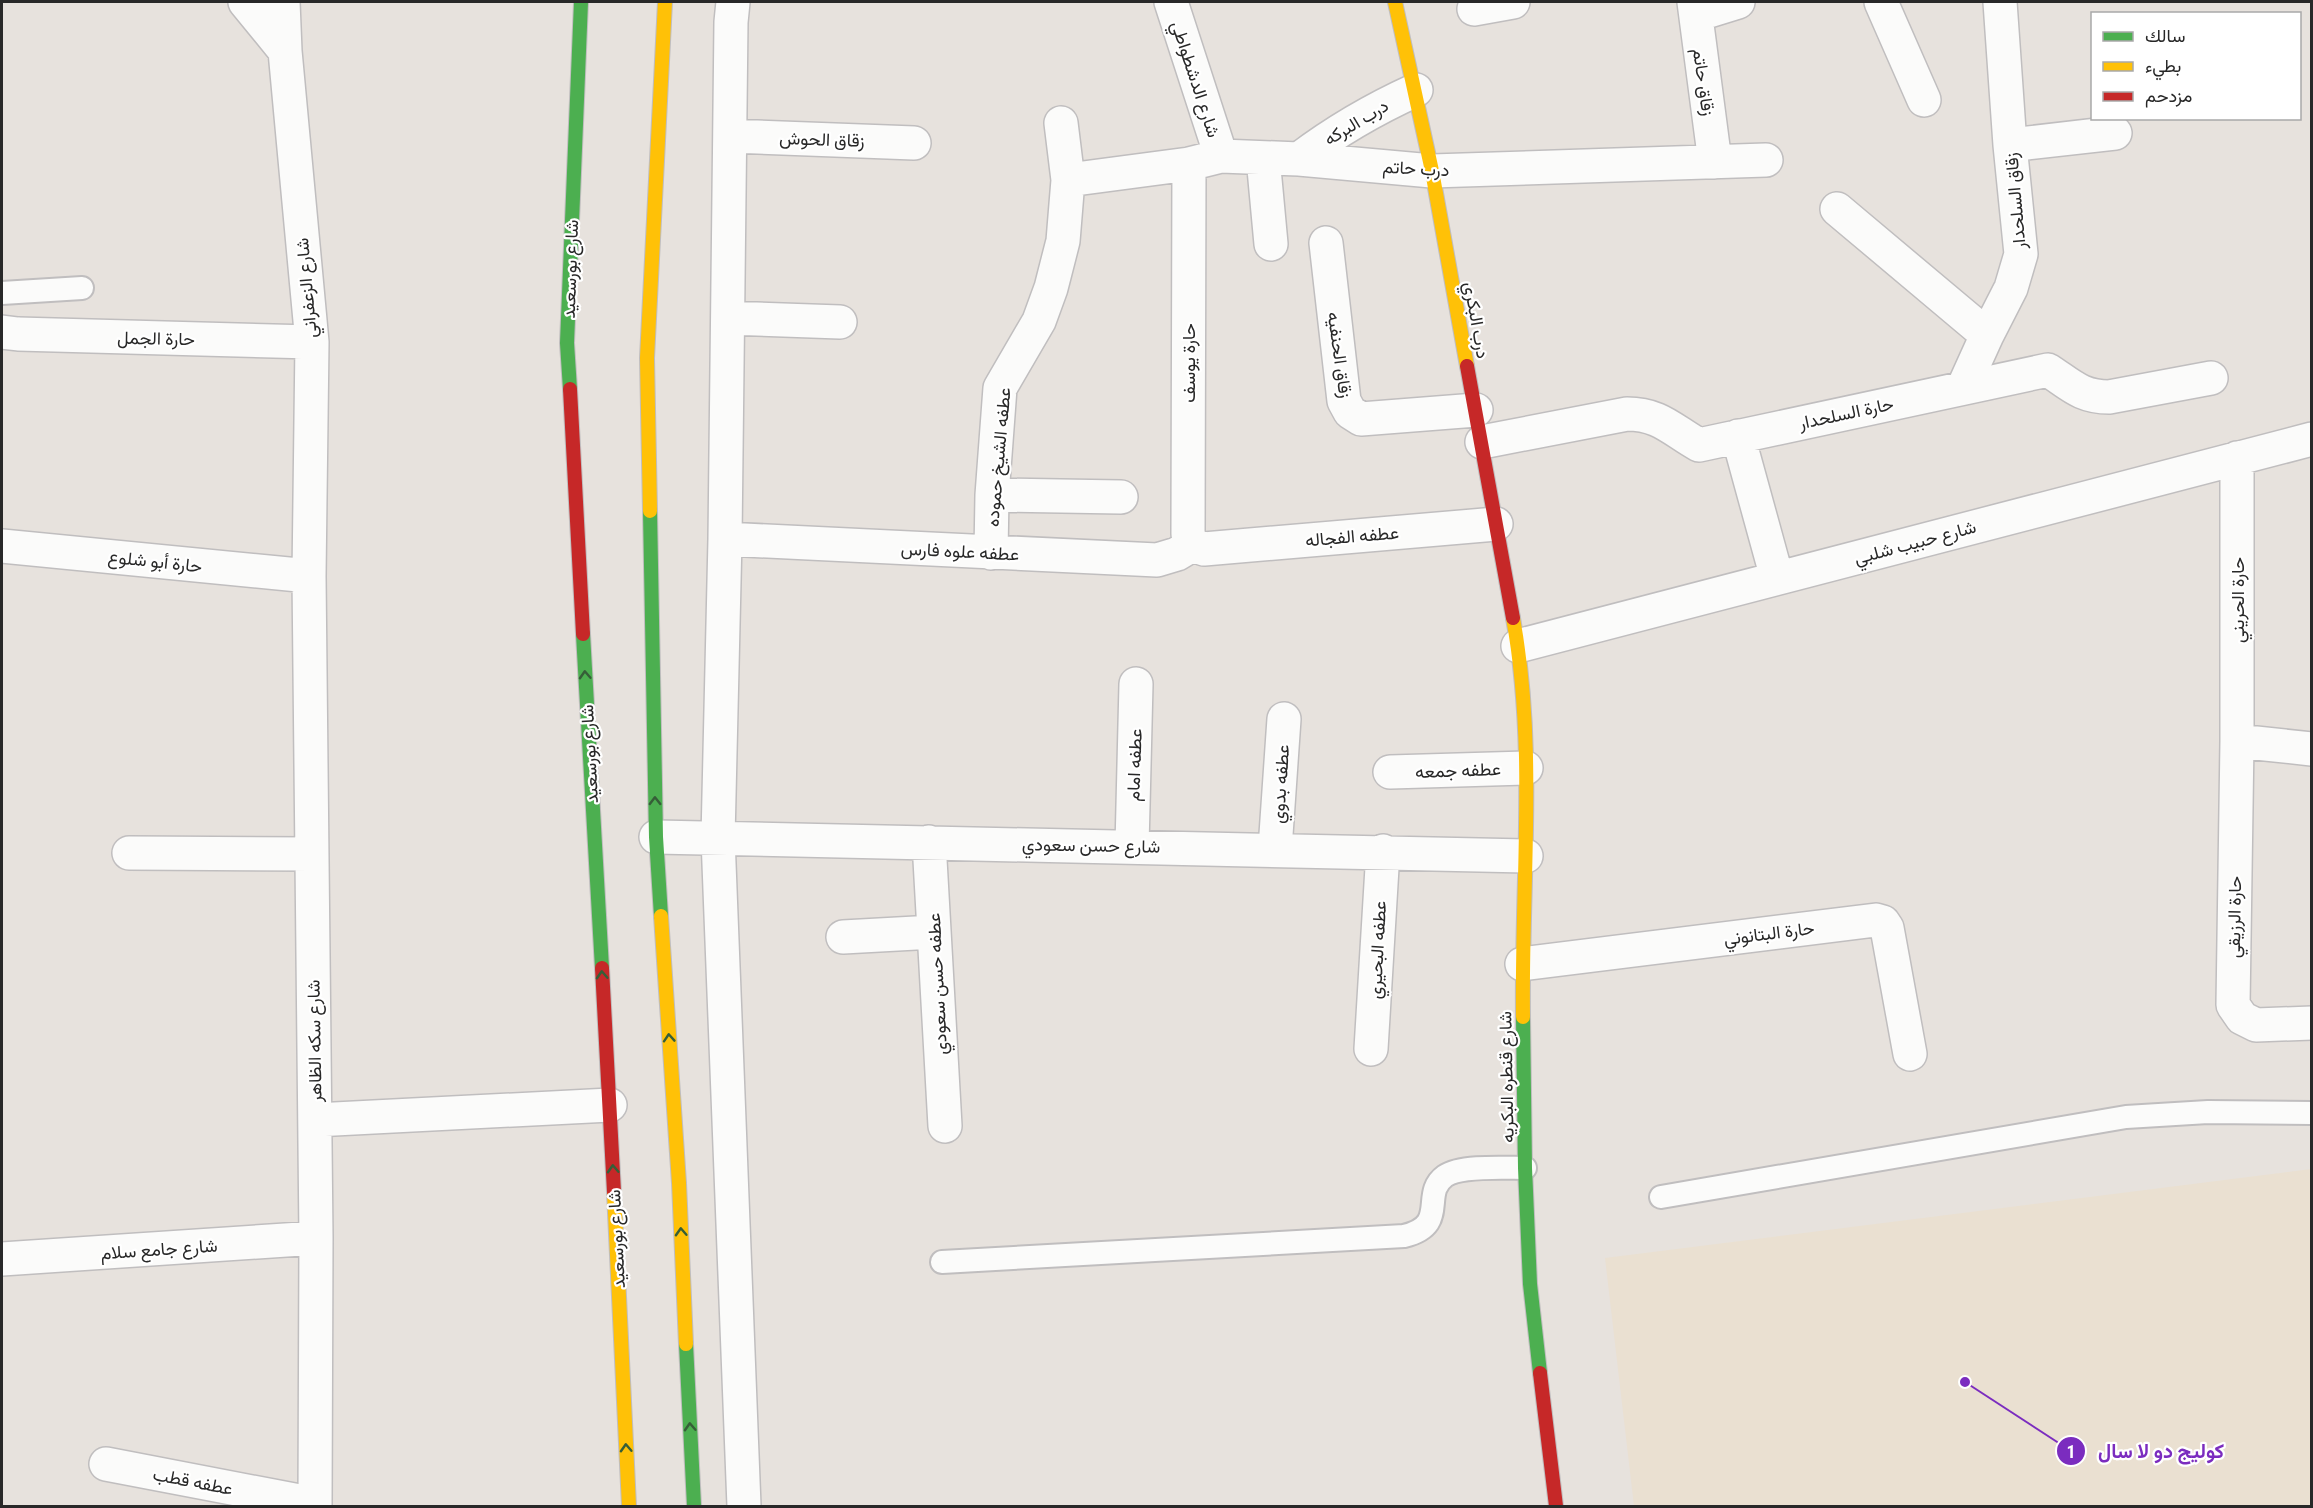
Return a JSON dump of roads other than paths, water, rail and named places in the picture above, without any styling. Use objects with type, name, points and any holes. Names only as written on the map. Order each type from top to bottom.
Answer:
[{"type":"main road","name":"شارع بورسعيد","points":[[581,2],[567,343],[610,1105],[629,1506]]},
{"type":"main road","points":[[665,2],[647,357],[656,837],[679,1183],[694,1506]]},
{"type":"main road","name":"درب البكري","points":[[1395,2],[1432,171],[1518,646]]},
{"type":"main road","name":"شارع قنطره البكريه","points":[[1518,646],[1526,768],[1522,964],[1525,1168],[1530,1284],[1556,1506]]},
{"type":"street","points":[[245,2],[285,51]]},
{"type":"street","name":"شارع الزعفراني","points":[[283,2],[285,51],[312,342],[309,576]]},
{"type":"street","points":[[733,2],[718,838],[744,1506]]},
{"type":"street","name":"شارع الدشطواطي","points":[[1172,2],[1221,156]]},
{"type":"street","points":[[1474,9],[1513,2]]},
{"type":"street","points":[[1695,8],[1738,2]]},
{"type":"street","points":[[1881,2],[1924,100]]},
{"type":"street","name":"زقاق السلحدار","points":[[1963,388],[2012,288],[2021,254],[2010,145],[2000,2]]},
{"type":"street","name":"زقاق حاتم","points":[[1695,8],[1715,162]]},
{"type":"street","name":"درب البركه","points":[[1299,159],[1335,132],[1375,109],[1416,90]]},
{"type":"street","name":"عطفه الشيخ حموده","points":[[991,553],[992,495],[1000,388],[1039,321],[1051,288],[1063,241],[1068,180],[1061,123]]},
{"type":"street","points":[[2010,145],[2115,134]]},
{"type":"street","name":"زقاق الحوش","points":[[731,136],[914,143]]},
{"type":"street","name":"درب حاتم","points":[[1068,180],[1189,164],[1221,156],[1299,159],[1432,171],[1766,160]]},
{"type":"street","points":[[1263,158],[1271,244]]},
{"type":"street","name":"حارة يوسف","points":[[1189,164],[1188,534],[1200,547]]},
{"type":"street","points":[[1837,209],[1987,335]]},
{"type":"street","name":"زقاق الحنفيه","points":[[1326,243],[1344,401],[1350,412],[1361,419],[1476,410]]},
{"type":"street","points":[[728,318],[840,322]]},
{"type":"street","name":"حارة الجمل","points":[[2,332],[312,342]]},
{"type":"street","name":"حارة السلحدار","points":[[1482,442],[1627,414],[1642,414],[1658,418],[1699,445],[2049,370],[2078,391],[2093,397],[2211,378]]},
{"type":"street","points":[[1738,436],[1777,578]]},
{"type":"street","name":"شارع حبيب شلبي","points":[[1518,646],[2312,439]]},
{"type":"street","name":"حارة الحريني","points":[[2236,741],[2237,459]]},
{"type":"street","points":[[992,495],[1121,497]]},
{"type":"street","name":"عطفه الفجاله","points":[[1200,547],[1496,524]]},
{"type":"street","name":"عطفه علوه فارس","points":[[725,540],[1157,560],[1200,547]]},
{"type":"street","name":"حارة أبو شلوع","points":[[2,546],[309,576]]},
{"type":"street","name":"شارع سكه الظاهر","points":[[309,576],[316,1238],[315,1505]]},
{"type":"street","name":"عطفه امام","points":[[1132,846],[1137,684]]},
{"type":"street","name":"عطفه بدوي","points":[[1275,849],[1284,719]]},
{"type":"street","points":[[2236,741],[2312,749]]},
{"type":"street","name":"حارة الرزيقي","points":[[2236,741],[2233,1005],[2242,1018],[2256,1025],[2312,1023]]},
{"type":"street","name":"عطفه جمعه","points":[[1390,772],[1526,768]]},
{"type":"street","name":"شارع حسن سعودي","points":[[656,837],[1383,851],[1526,856]]},
{"type":"street","name":"عطفه حسن سعودي","points":[[928,842],[945,1126]]},
{"type":"street","name":"عطفه البحيري","points":[[1371,1049],[1383,851]]},
{"type":"street","points":[[129,853],[312,854]]},
{"type":"street","name":"حارة البتانوني","points":[[1522,964],[1876,920],[1883,922],[1887,928],[1910,1054]]},
{"type":"street","points":[[843,937],[934,932]]},
{"type":"street","points":[[315,1120],[610,1105]]},
{"type":"street","name":"شارع جامع سلام","points":[[2,1259],[316,1238]]},
{"type":"street","name":"عطفه قطب","points":[[106,1464],[315,1505]]},
{"type":"lane","points":[[2,293],[82,288]]},
{"type":"lane","points":[[1661,1197],[2126,1117],[2208,1112],[2312,1113]]},
{"type":"lane","points":[[942,1262],[1404,1236],[1419,1232],[1430,1221],[1435,1189],[1446,1176],[1462,1170],[1525,1168]]},
{"type":"place","name":"كوليج دو لا سال","points":[[1965,1382]]}]
